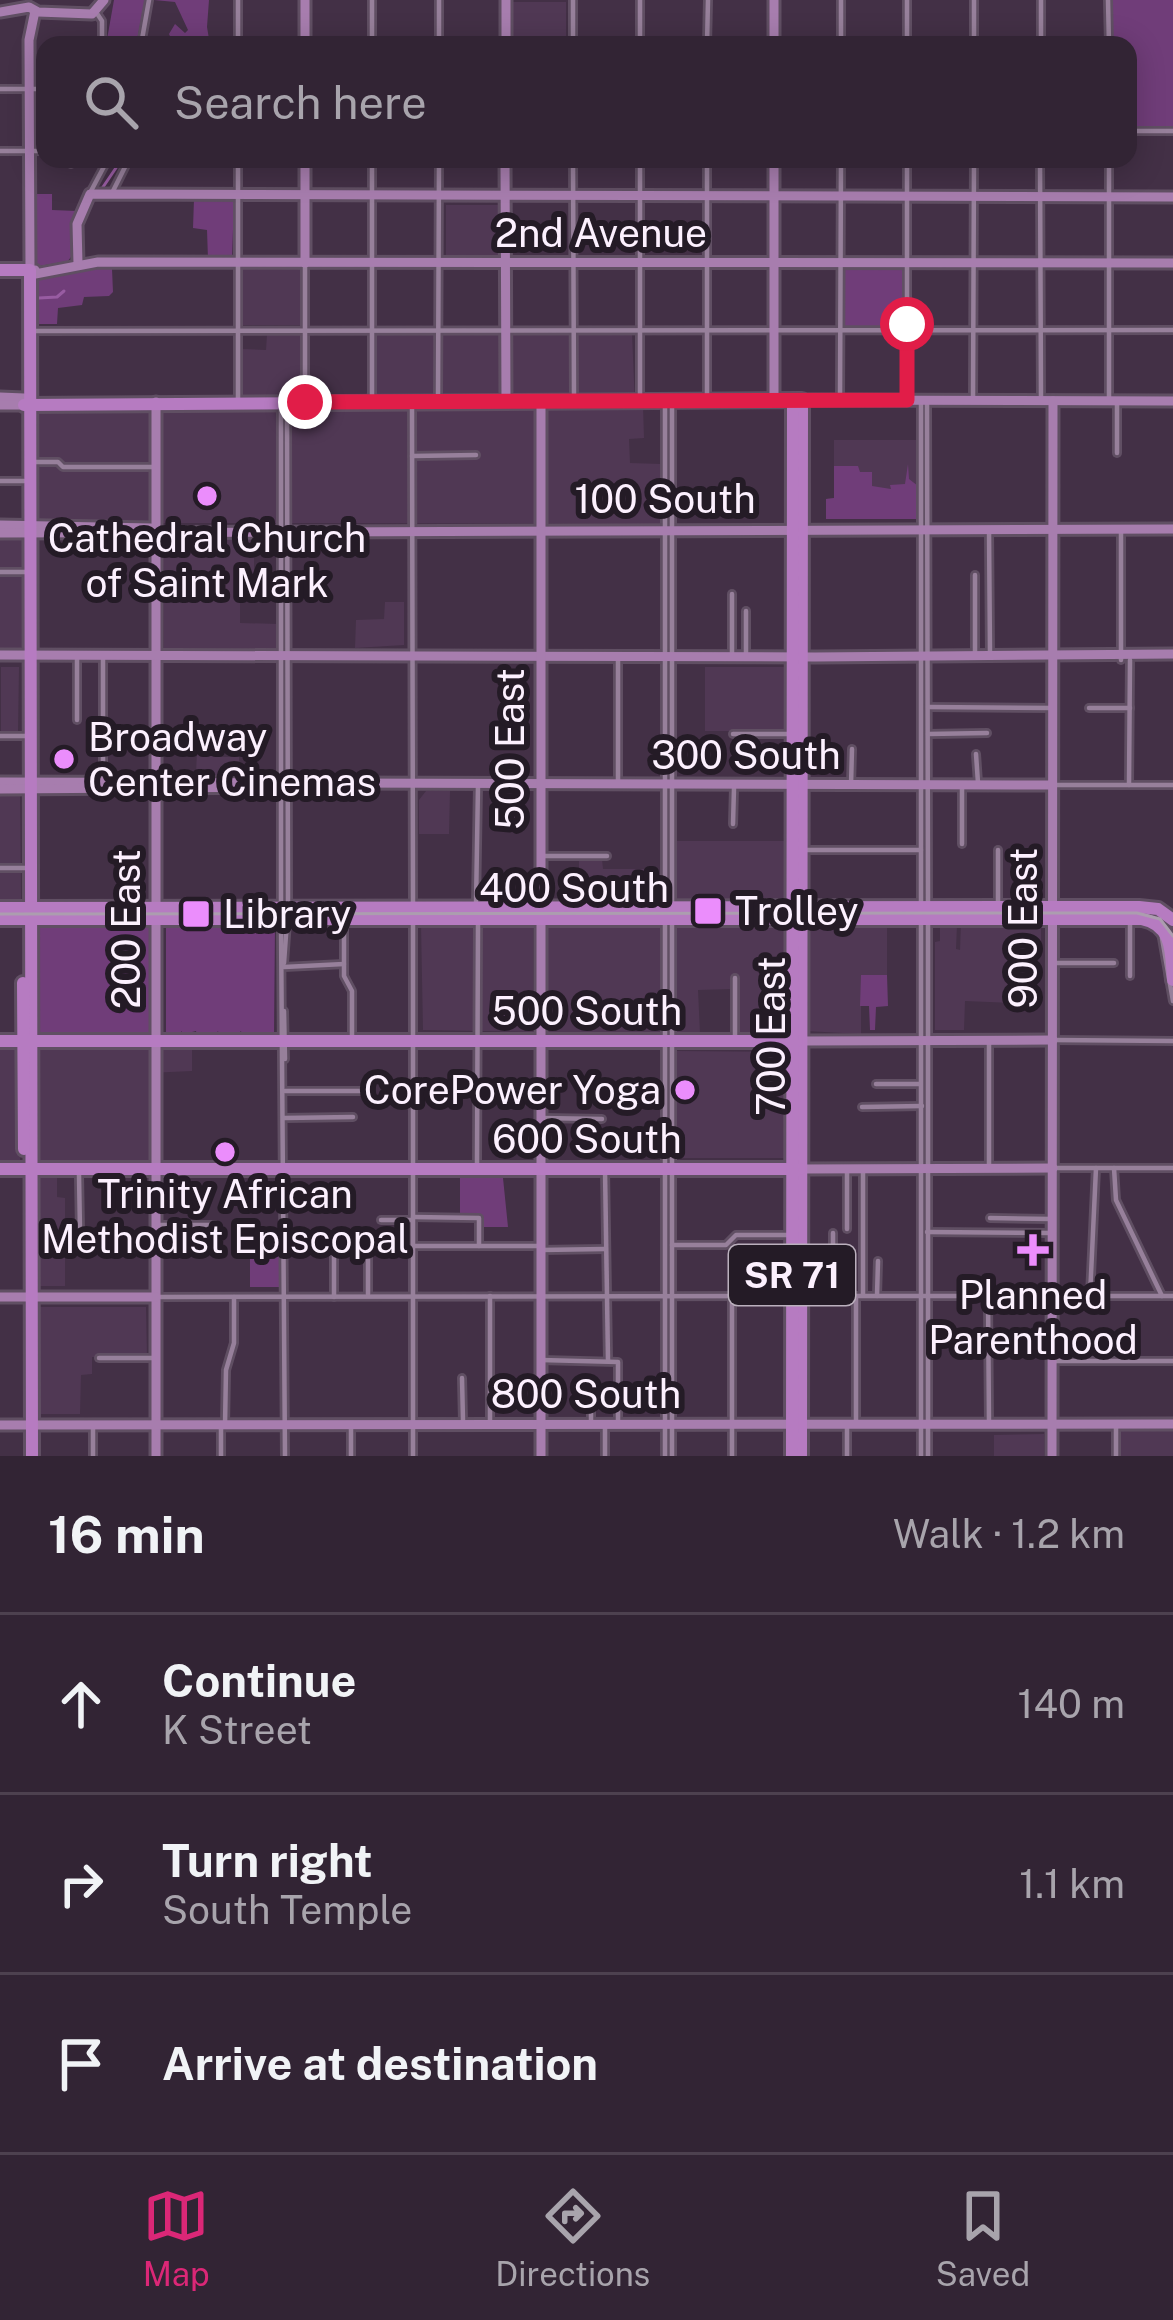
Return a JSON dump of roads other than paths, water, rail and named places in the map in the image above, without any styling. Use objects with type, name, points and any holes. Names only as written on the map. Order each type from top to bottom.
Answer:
[{"type":"main road","points":[[0,273],[27,273]]},
{"type":"main road","points":[[27,273],[28,1456]]},
{"type":"main road","points":[[27,273],[32,462],[25,572],[28,914]]},
{"type":"main road","points":[[27,401],[797,400]]},
{"type":"main road","name":"700 East","points":[[796,1456],[797,400]]},
{"type":"main road","name":"700 East","points":[[797,657],[792,734],[801,850],[797,912]]},
{"type":"main road","name":"400 South","points":[[925,912],[998,907],[1156,922]]},
{"type":"main road","name":"400 South","points":[[0,919],[28,914],[1053,913],[1146,907],[1173,920]]},
{"type":"main road","name":"400 South","points":[[0,908],[28,914]]},
{"type":"main road","name":"400 South","points":[[284,913],[344,918],[413,913]]},
{"type":"main road","points":[[1156,922],[1168,937],[1173,980]]},
{"type":"main road","name":"500 South","points":[[0,1041],[797,1041]]},
{"type":"main road","name":"600 South","points":[[0,1169],[797,1169]]},
{"type":"main road","name":"700 East","points":[[796,1424],[801,1362],[792,1235],[797,1169]]},
{"type":"street","points":[[96,12],[104,0]]},
{"type":"street","points":[[143,36],[149,0]]},
{"type":"street","points":[[238,0],[238,36]]},
{"type":"street","points":[[304,36],[305,0]]},
{"type":"street","points":[[372,0],[372,36]]},
{"type":"street","points":[[439,0],[439,36]]},
{"type":"street","points":[[506,0],[506,36]]},
{"type":"street","points":[[573,0],[573,36]]},
{"type":"street","points":[[640,0],[640,36]]},
{"type":"street","points":[[707,0],[707,36]]},
{"type":"street","points":[[774,0],[774,36]]},
{"type":"street","points":[[841,0],[841,36]]},
{"type":"street","points":[[907,0],[907,36]]},
{"type":"street","points":[[974,0],[974,36]]},
{"type":"street","points":[[1041,0],[1041,36]]},
{"type":"street","points":[[1108,0],[1108,36]]},
{"type":"street","points":[[0,13],[96,12]]},
{"type":"street","points":[[96,12],[102,19],[102,36]]},
{"type":"street","points":[[27,273],[29,15]]},
{"type":"street","points":[[0,89],[36,89]]},
{"type":"street","points":[[1137,131],[1173,131]]},
{"type":"street","points":[[0,151],[36,151]]},
{"type":"street","points":[[75,262],[79,217],[103,168]]},
{"type":"street","points":[[110,196],[124,168]]},
{"type":"street","points":[[238,168],[238,402]]},
{"type":"street","points":[[305,168],[305,402]]},
{"type":"street","points":[[372,168],[372,402]]},
{"type":"street","points":[[438,402],[439,168]]},
{"type":"street","points":[[506,168],[506,402]]},
{"type":"street","points":[[573,168],[574,401]]},
{"type":"street","points":[[640,168],[640,401]]},
{"type":"street","points":[[707,168],[707,400]]},
{"type":"street","points":[[774,168],[775,400]]},
{"type":"street","points":[[841,168],[841,400]]},
{"type":"street","points":[[907,168],[907,400]]},
{"type":"street","points":[[973,400],[974,168]]},
{"type":"street","points":[[1040,168],[1041,330],[1047,401]]},
{"type":"street","points":[[1109,168],[1108,330],[1117,453]]},
{"type":"street","points":[[90,194],[1173,197]]},
{"type":"street","name":"2nd Avenue","points":[[27,273],[75,262],[1173,263]]},
{"type":"street","points":[[30,331],[1173,330]]},
{"type":"street","points":[[797,400],[1173,401]]},
{"type":"street","points":[[924,400],[924,1456]]},
{"type":"street","points":[[0,401],[27,401]]},
{"type":"street","name":"500 East","points":[[541,1456],[542,401]]},
{"type":"street","points":[[668,401],[669,1456]]},
{"type":"street","name":"900 East","points":[[1047,401],[1053,529],[1052,1456]]},
{"type":"street","name":"200 East","points":[[156,402],[156,1456]]},
{"type":"street","points":[[284,402],[284,1041]]},
{"type":"street","points":[[412,402],[413,1456]]},
{"type":"street","points":[[412,456],[476,455]]},
{"type":"street","points":[[32,462],[58,462],[63,467],[156,466]]},
{"type":"street","points":[[0,481],[25,481]]},
{"type":"street","name":"100 South","points":[[0,529],[1173,529]]},
{"type":"street","points":[[989,529],[990,657]]},
{"type":"street","points":[[1121,529],[1129,784]]},
{"type":"street","points":[[0,572],[25,572]]},
{"type":"street","points":[[975,575],[975,657]]},
{"type":"street","points":[[732,594],[732,657]]},
{"type":"street","points":[[746,610],[746,657]]},
{"type":"street","points":[[0,655],[1173,657]]},
{"type":"street","points":[[77,657],[77,720]]},
{"type":"street","points":[[97,657],[103,782]]},
{"type":"street","points":[[618,657],[618,785]]},
{"type":"street","points":[[926,704],[1052,708]]},
{"type":"street","points":[[1089,709],[1130,708]]},
{"type":"street","points":[[926,737],[987,733]]},
{"type":"street","points":[[733,734],[792,734]]},
{"type":"street","points":[[0,736],[25,736]]},
{"type":"street","points":[[851,785],[852,749]]},
{"type":"street","points":[[976,754],[979,785]]},
{"type":"street","points":[[733,824],[734,784]]},
{"type":"street","name":"300 South","points":[[0,786],[1173,784]]},
{"type":"street","name":"300 South","points":[[87,785],[156,786]]},
{"type":"street","points":[[477,1169],[478,785]]},
{"type":"street","points":[[962,785],[962,844]]},
{"type":"street","points":[[801,850],[925,850]]},
{"type":"street","points":[[998,850],[998,907]]},
{"type":"street","points":[[541,856],[607,856]]},
{"type":"street","points":[[0,868],[25,868]]},
{"type":"street","points":[[284,913],[285,1456]]},
{"type":"street","points":[[344,918],[344,979],[352,991],[352,1041]]},
{"type":"street","points":[[1130,918],[1130,976]]},
{"type":"street","points":[[1156,922],[1173,1000]]},
{"type":"street","points":[[1053,964],[1114,963]]},
{"type":"street","points":[[284,967],[344,964]]},
{"type":"street","points":[[735,977],[735,1041]]},
{"type":"street","points":[[989,1040],[989,1168]]},
{"type":"street","name":"500 South","points":[[797,1041],[1173,1041]]},
{"type":"street","points":[[876,1084],[924,1080]]},
{"type":"street","points":[[285,1091],[361,1091]]},
{"type":"street","points":[[862,1106],[925,1106]]},
{"type":"street","points":[[284,1118],[353,1118]]},
{"type":"street","points":[[541,1118],[602,1118]]},
{"type":"street","points":[[847,1168],[848,1229]]},
{"type":"street","points":[[847,1456],[860,1296],[862,1168]]},
{"type":"street","points":[[1090,1296],[1096,1168]]},
{"type":"street","points":[[1114,1168],[1116,1200],[1162,1296]]},
{"type":"street","name":"600 South","points":[[797,1169],[1173,1168]]},
{"type":"street","points":[[80,1169],[80,1231]]},
{"type":"street","points":[[605,1169],[608,1360]]},
{"type":"street","points":[[669,1169],[669,1296]]},
{"type":"street","points":[[381,1220],[479,1218],[479,1246]]},
{"type":"street","points":[[991,1219],[1053,1219]]},
{"type":"street","points":[[156,1226],[214,1225]]},
{"type":"street","points":[[925,1232],[1053,1233]]},
{"type":"street","points":[[833,1233],[833,1296]]},
{"type":"street","points":[[334,1297],[334,1235],[368,1238],[368,1297]]},
{"type":"street","points":[[672,1245],[730,1244],[736,1235],[792,1235]]},
{"type":"street","points":[[413,1246],[605,1250]]},
{"type":"street","points":[[877,1296],[878,1261]]},
{"type":"street","points":[[732,1296],[732,1456]]},
{"type":"street","points":[[988,1296],[988,1424]]},
{"type":"street","points":[[0,1297],[1173,1296]]},
{"type":"street","points":[[220,1456],[226,1366],[233,1350],[234,1297]]},
{"type":"street","points":[[490,1297],[490,1424]]},
{"type":"street","points":[[99,1358],[156,1358]]},
{"type":"street","points":[[541,1360],[618,1362],[618,1424]]},
{"type":"street","points":[[1053,1361],[1173,1360]]},
{"type":"street","points":[[462,1378],[464,1424]]},
{"type":"street","points":[[591,1384],[591,1424]]},
{"type":"street","points":[[604,1424],[604,1456]]},
{"type":"street","points":[[1116,1424],[1116,1456]]},
{"type":"street","name":"800 South","points":[[0,1425],[1173,1424]]},
{"type":"street","points":[[93,1425],[93,1456]]},
{"type":"street","points":[[351,1425],[351,1456]]},
{"type":"waterway","points":[[101,190],[116,168]]},
{"type":"waterway","points":[[0,263],[15,263]]},
{"type":"waterway","points":[[39,298],[57,297],[64,291]]},
{"type":"tram line","points":[[0,914],[1137,913],[1160,919],[1173,936]]},
{"type":"place","name":"Cathedral Church of Saint Mark","points":[[207,496]]},
{"type":"place","name":"Broadway Center Cinemas","points":[[64,759]]},
{"type":"place","name":"Trolley","points":[[708,911]]},
{"type":"place","name":"Library","points":[[196,914]]},
{"type":"place","name":"CorePower Yoga","points":[[685,1090]]},
{"type":"place","name":"Trinity African Methodist Episcopal","points":[[225,1152]]},
{"type":"place","name":"Planned Parenthood","points":[[1033,1250]]}]
